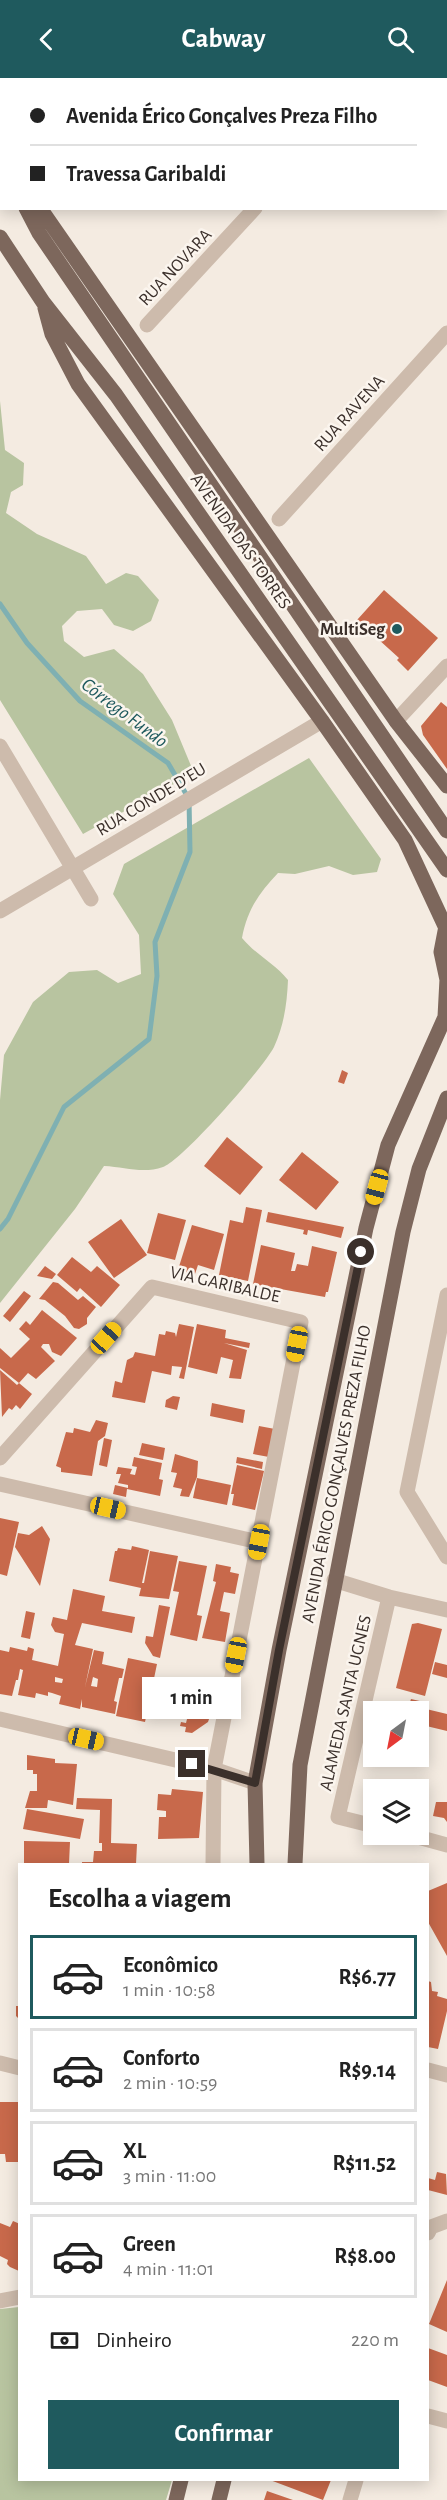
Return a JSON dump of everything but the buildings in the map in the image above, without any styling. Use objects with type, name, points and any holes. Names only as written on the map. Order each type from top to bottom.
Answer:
[{"type":"main road","name":"AVENIDA DAS TORRES","points":[[27,210],[39,233],[447,831]]},
{"type":"main road","points":[[41,210],[396,721],[447,786]]},
{"type":"main road","name":"AVENIDA DAS TORRES","points":[[0,237],[43,302],[116,396],[447,870]]},
{"type":"main road","points":[[43,302],[52,334],[78,384],[322,721],[405,840],[446,923]]},
{"type":"main road","name":"AVENIDA ÉRICO GONÇALVES PREZA FILHO","points":[[257,1863],[255,1783],[279,1650],[366,1228],[388,1145],[445,1017],[447,979],[442,959],[442,945],[446,923]]},
{"type":"main road","name":"AVENIDA ÉRICO GONÇALVES PREZA FILHO","points":[[296,1863],[300,1765],[334,1580],[403,1232],[419,1169],[447,1098]]},
{"type":"main road","points":[[176,2500],[181,2481]]},
{"type":"main road","points":[[219,2500],[224,2481]]},
{"type":"street","name":"RUA NOVARA","points":[[147,325],[253,210]]},
{"type":"street","name":"RUA RAVENA","points":[[279,519],[447,333]]},
{"type":"street","points":[[396,721],[447,666]]},
{"type":"street","name":"RUA CONDE D'EU","points":[[0,911],[322,721]]},
{"type":"street","points":[[0,746],[92,899]]},
{"type":"street","name":"VIA GARIBALDE","points":[[0,1458],[152,1287],[301,1322],[259,1542]]},
{"type":"street","points":[[447,1294],[407,1492],[447,1557]]},
{"type":"street","points":[[0,1484],[259,1542],[214,1769],[213,1863]]},
{"type":"street","points":[[334,1580],[389,1597],[447,1610]]},
{"type":"street","name":"ALAMEDA SANTA UGNES","points":[[363,1823],[338,1817],[389,1597]]},
{"type":"street","points":[[0,1719],[214,1769],[255,1783]]},
{"type":"street","points":[[429,1840],[447,1845]]},
{"type":"street","points":[[0,2063],[18,2068]]},
{"type":"street","points":[[429,2070],[447,2074]]},
{"type":"street","points":[[429,2230],[447,2221]]},
{"type":"street","points":[[0,2301],[18,2297]]},
{"type":"street","points":[[429,2416],[447,2421]]},
{"type":"street","points":[[350,2500],[356,2481]]},
{"type":"green space","points":[[0,401],[5,450],[24,463],[23,485],[11,492],[6,513],[37,534],[86,556],[106,584],[126,573],[138,576],[159,600],[151,621],[133,631],[114,625],[102,609],[77,611],[62,626],[64,641],[84,657],[114,649],[143,674],[172,720],[194,773],[83,834],[0,700]]},
{"type":"green space","points":[[309,758],[381,859],[377,872],[353,875],[329,866],[295,874],[278,873],[271,880],[251,910],[242,938],[288,980],[287,998],[280,1031],[267,1058],[204,1132],[173,1161],[163,1167],[148,1170],[104,1166],[75,1209],[0,1303],[0,1100],[4,1055],[33,1002],[69,972],[97,970],[118,983],[141,974],[139,935],[113,894],[124,864]]},
{"type":"green space","points":[[18,2307],[18,2481],[172,2481],[166,2500],[0,2500],[0,2309]]},
{"type":"waterway","name":"Córrego Fundo","points":[[0,604],[27,643],[80,701],[168,763],[189,799],[190,852],[155,942],[157,976],[149,1039],[64,1107],[8,1219],[0,1229]]},
{"type":"place","name":"MultiSeg","points":[[397,629]]},
{"type":"route","points":[[192,1764],[255,1783],[279,1650],[361,1252]]}]
